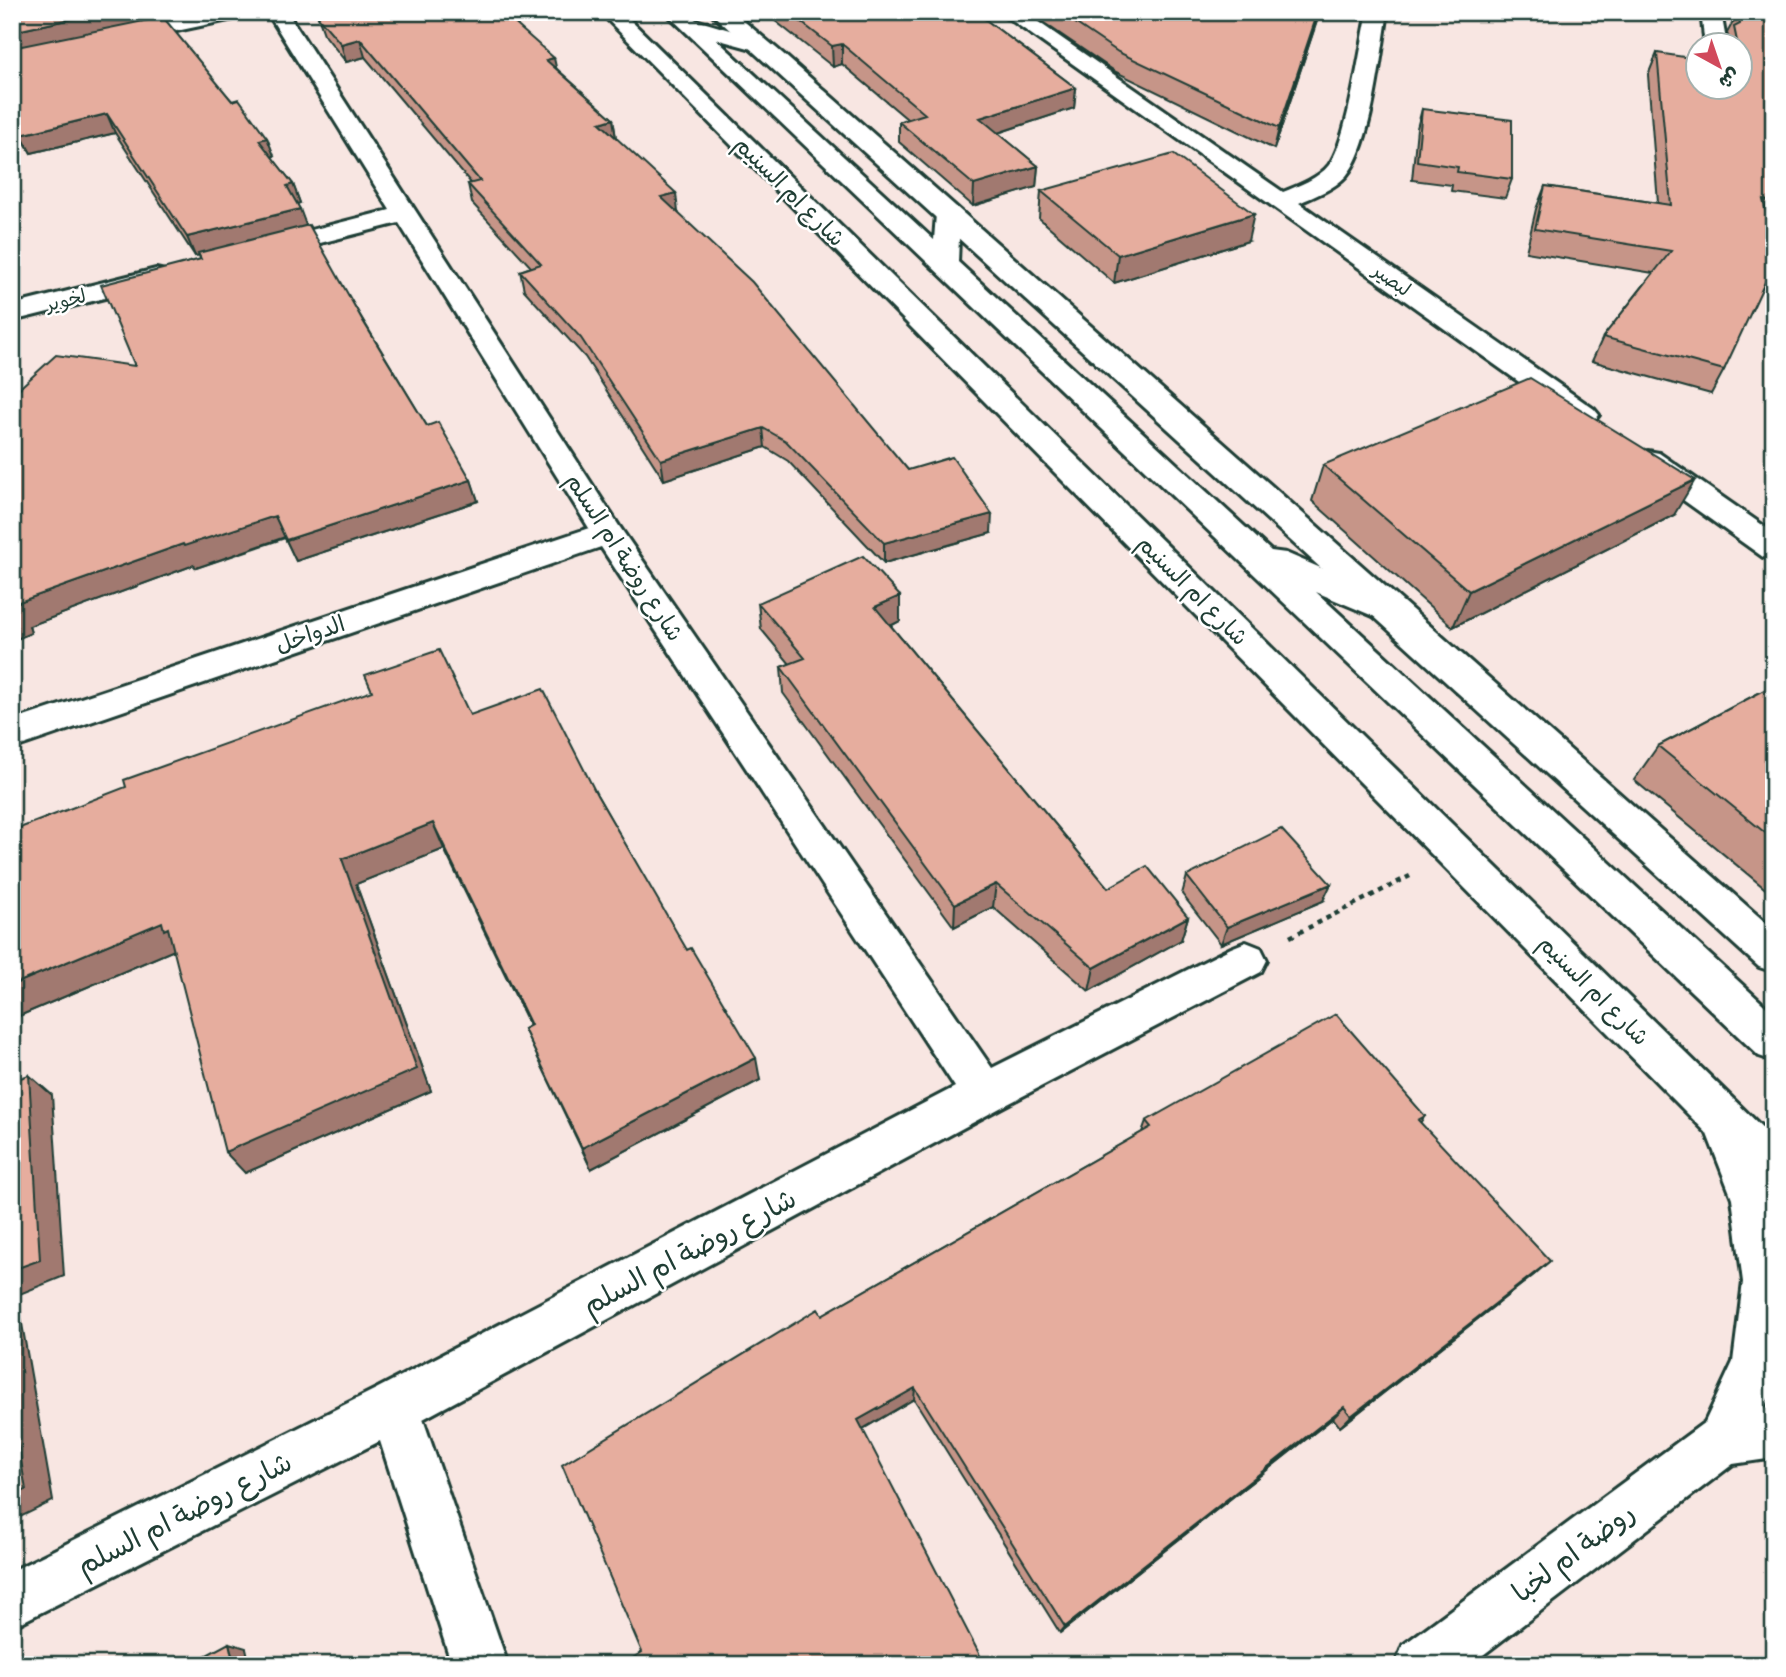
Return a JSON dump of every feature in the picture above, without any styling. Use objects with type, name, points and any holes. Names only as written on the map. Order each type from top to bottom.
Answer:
[{"type":"street","points":[[105,40],[238,12]]},
{"type":"street","name":"شارع روضة ام السلم","points":[[277,12],[608,533],[984,1094]]},
{"type":"street","name":"شارع ام السنيم","points":[[610,12],[1774,1170]]},
{"type":"street","points":[[720,12],[1774,955]]},
{"type":"street","name":"لبصير","points":[[1010,12],[1606,430]]},
{"type":"street","points":[[1281,202],[1312,188],[1338,169],[1350,148],[1378,12]]},
{"type":"street","points":[[1711,12],[1714,32]]},
{"type":"street","points":[[681,18],[756,44]]},
{"type":"street","points":[[681,18],[1774,1042]]},
{"type":"street","points":[[243,255],[405,214]]},
{"type":"street","points":[[945,265],[948,214]]},
{"type":"street","name":"لخوير","points":[[12,313],[175,272]]},
{"type":"street","points":[[1628,446],[1774,549]]},
{"type":"street","name":"الدواخل","points":[[12,735],[608,533]]},
{"type":"street","points":[[1248,549],[1385,608]]},
{"type":"street","name":"شارع روضة ام السلم","points":[[12,1600],[394,1407],[984,1094],[1246,960]]},
{"type":"street","name":"روضة ام لخبا","points":[[1423,1665],[1723,1440],[1758,1366],[1767,1282],[1755,1198],[1723,1120]]},
{"type":"street","points":[[394,1407],[480,1665]]},
{"type":"street","name":"روضة ام لخبا","points":[[1723,1440],[1774,1432]]},
{"type":"path","points":[[1246,960],[1457,853]]},
{"type":"building","points":[[12,12],[103,12],[12,32]]},
{"type":"building","points":[[321,12],[506,12],[503,13],[554,58],[546,60],[613,119],[600,123],[676,193],[661,197],[752,282],[908,470],[952,457],[992,514],[884,543],[786,441],[763,428],[661,460],[581,338],[520,271],[541,264],[468,184],[480,181],[360,39],[341,44],[318,17]]},
{"type":"building","points":[[788,12],[979,12],[978,14],[1076,88],[980,118],[1038,166],[974,185],[899,122],[925,114],[842,44],[832,46]]},
{"type":"building","points":[[1059,12],[1318,12],[1279,128],[1118,52]]},
{"type":"building","points":[[1738,12],[1774,12],[1774,202],[1763,200],[1774,243],[1774,263],[1724,370],[1603,337],[1671,251],[1535,229],[1545,186],[1671,205],[1657,53],[1684,57],[1684,102],[1754,102],[1754,32],[1735,32],[1734,27],[1740,24]]},
{"type":"building","points":[[163,17],[232,101],[239,99],[267,138],[259,140],[293,184],[287,186],[300,209],[187,237],[107,114],[21,135],[12,115],[12,48]]},
{"type":"building","points":[[1422,109],[1512,120],[1512,179],[1457,172],[1458,167],[1417,161]]},
{"type":"building","points":[[1173,154],[1254,214],[1118,255],[1041,191]]},
{"type":"building","points":[[309,225],[427,426],[438,422],[471,480],[286,540],[275,516],[184,546],[183,544],[13,604],[16,612],[12,613],[12,395],[56,355],[135,366],[101,285],[201,259],[198,253]]},
{"type":"building","points":[[1530,378],[1695,480],[1469,591],[1323,465]]},
{"type":"building","points":[[863,556],[900,596],[875,607],[1108,888],[1147,866],[1188,917],[1094,968],[996,884],[955,904],[781,667],[805,658],[758,603]]},
{"type":"building","points":[[439,650],[470,715],[543,689],[597,795],[687,950],[691,948],[756,1058],[582,1148],[524,1029],[531,1025],[433,823],[342,859],[417,1069],[225,1152],[168,928],[164,930],[162,922],[12,985],[12,831],[126,787],[124,780],[372,691],[365,675]]},
{"type":"building","points":[[1774,685],[1774,840],[1658,746]]},
{"type":"building","points":[[1281,829],[1331,884],[1227,927],[1187,876]]},
{"type":"building","points":[[1336,1014],[1425,1116],[1418,1120],[1550,1261],[1351,1416],[1344,1407],[1065,1627],[915,1388],[858,1420],[985,1665],[622,1665],[642,1652],[562,1465],[818,1309],[822,1315],[1151,1127],[1146,1121]]},
{"type":"building","points":[[29,1075],[40,1260],[12,1270],[12,1081]]},
{"type":"building","points":[[12,1408],[26,1490],[12,1496]]},
{"type":"building","points":[[229,1643],[234,1665],[188,1665]]}]
